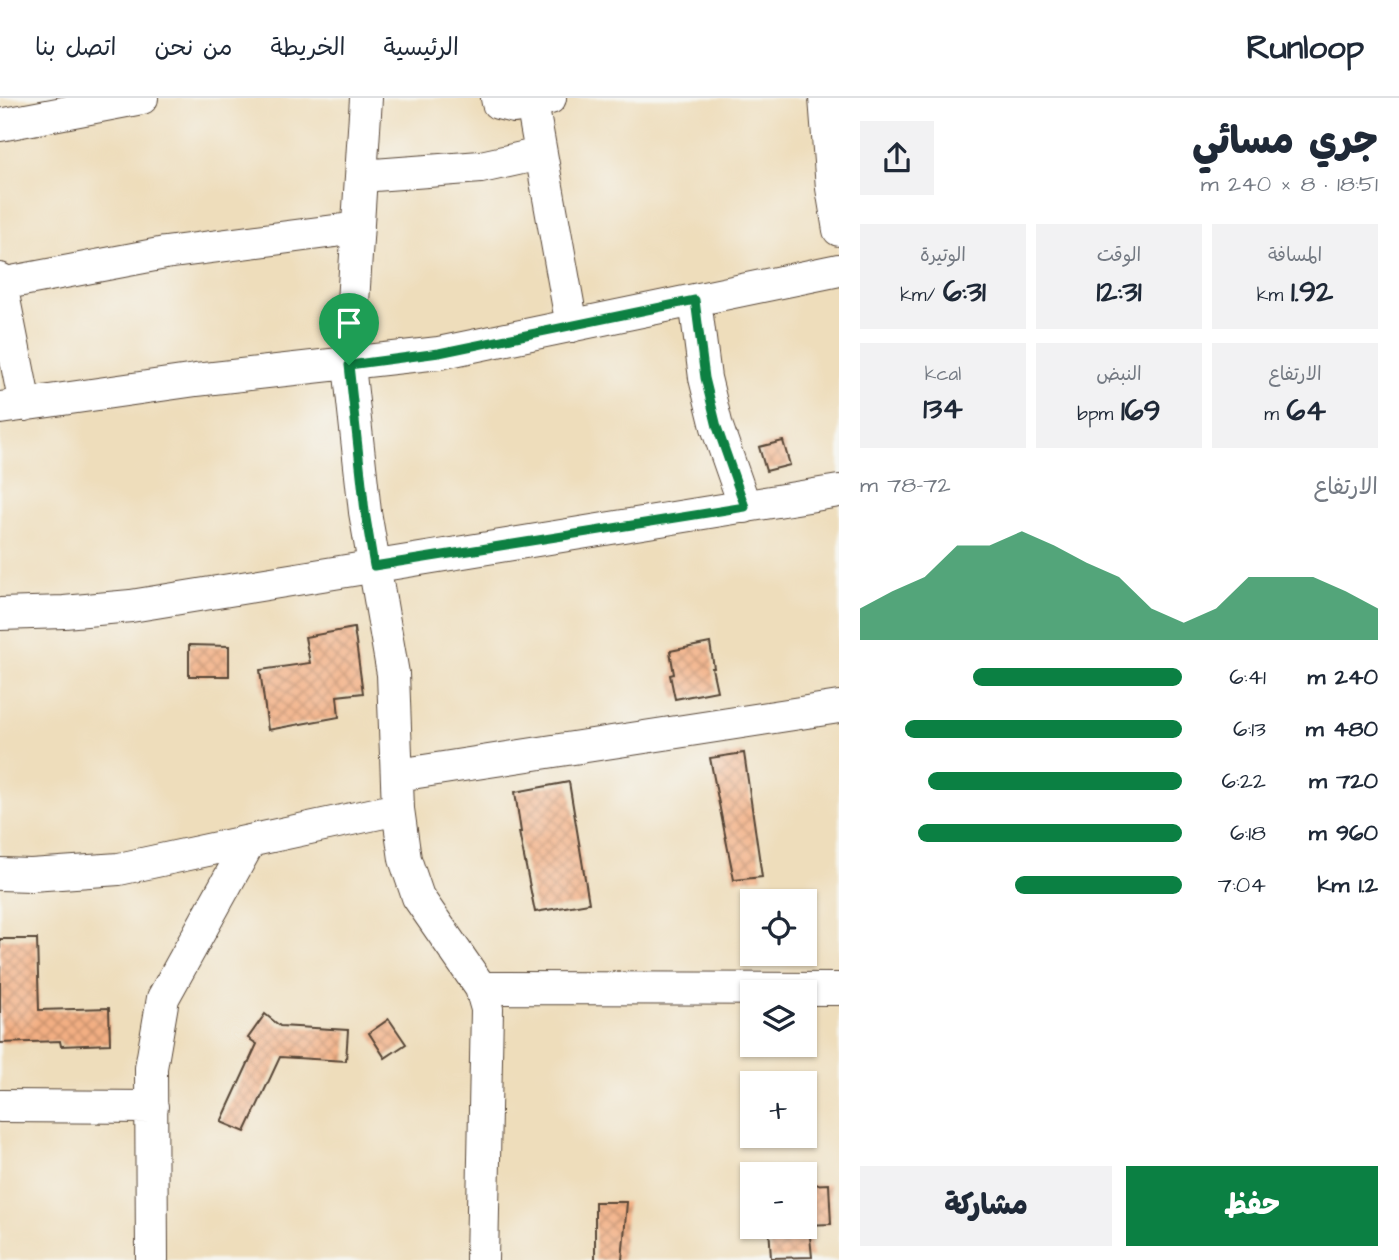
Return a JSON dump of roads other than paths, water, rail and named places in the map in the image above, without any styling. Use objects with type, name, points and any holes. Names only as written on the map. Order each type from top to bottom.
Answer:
[{"type":"street","points":[[0,125],[142,98]]},
{"type":"street","points":[[366,98],[349,365],[365,512],[393,674],[398,809],[405,859],[418,897],[481,988],[487,1009],[482,1260]]},
{"type":"street","points":[[497,98],[498,103],[504,106],[541,100],[540,154],[572,326]]},
{"type":"street","points":[[825,98],[834,143],[832,188],[839,230]]},
{"type":"street","points":[[361,176],[489,166],[540,154]]},
{"type":"street","points":[[358,228],[165,253],[0,281],[13,407],[196,380],[439,353],[839,270]]},
{"type":"street","points":[[695,300],[705,378],[717,427],[745,507]]},
{"type":"street","points":[[0,614],[131,606],[839,491]]},
{"type":"street","points":[[398,775],[839,707]]},
{"type":"street","points":[[0,874],[31,875],[119,869],[398,809]]},
{"type":"street","points":[[152,1260],[151,1068],[163,998],[250,841]]},
{"type":"street","points":[[481,988],[839,989]]},
{"type":"street","points":[[0,1107],[152,1107]]}]
